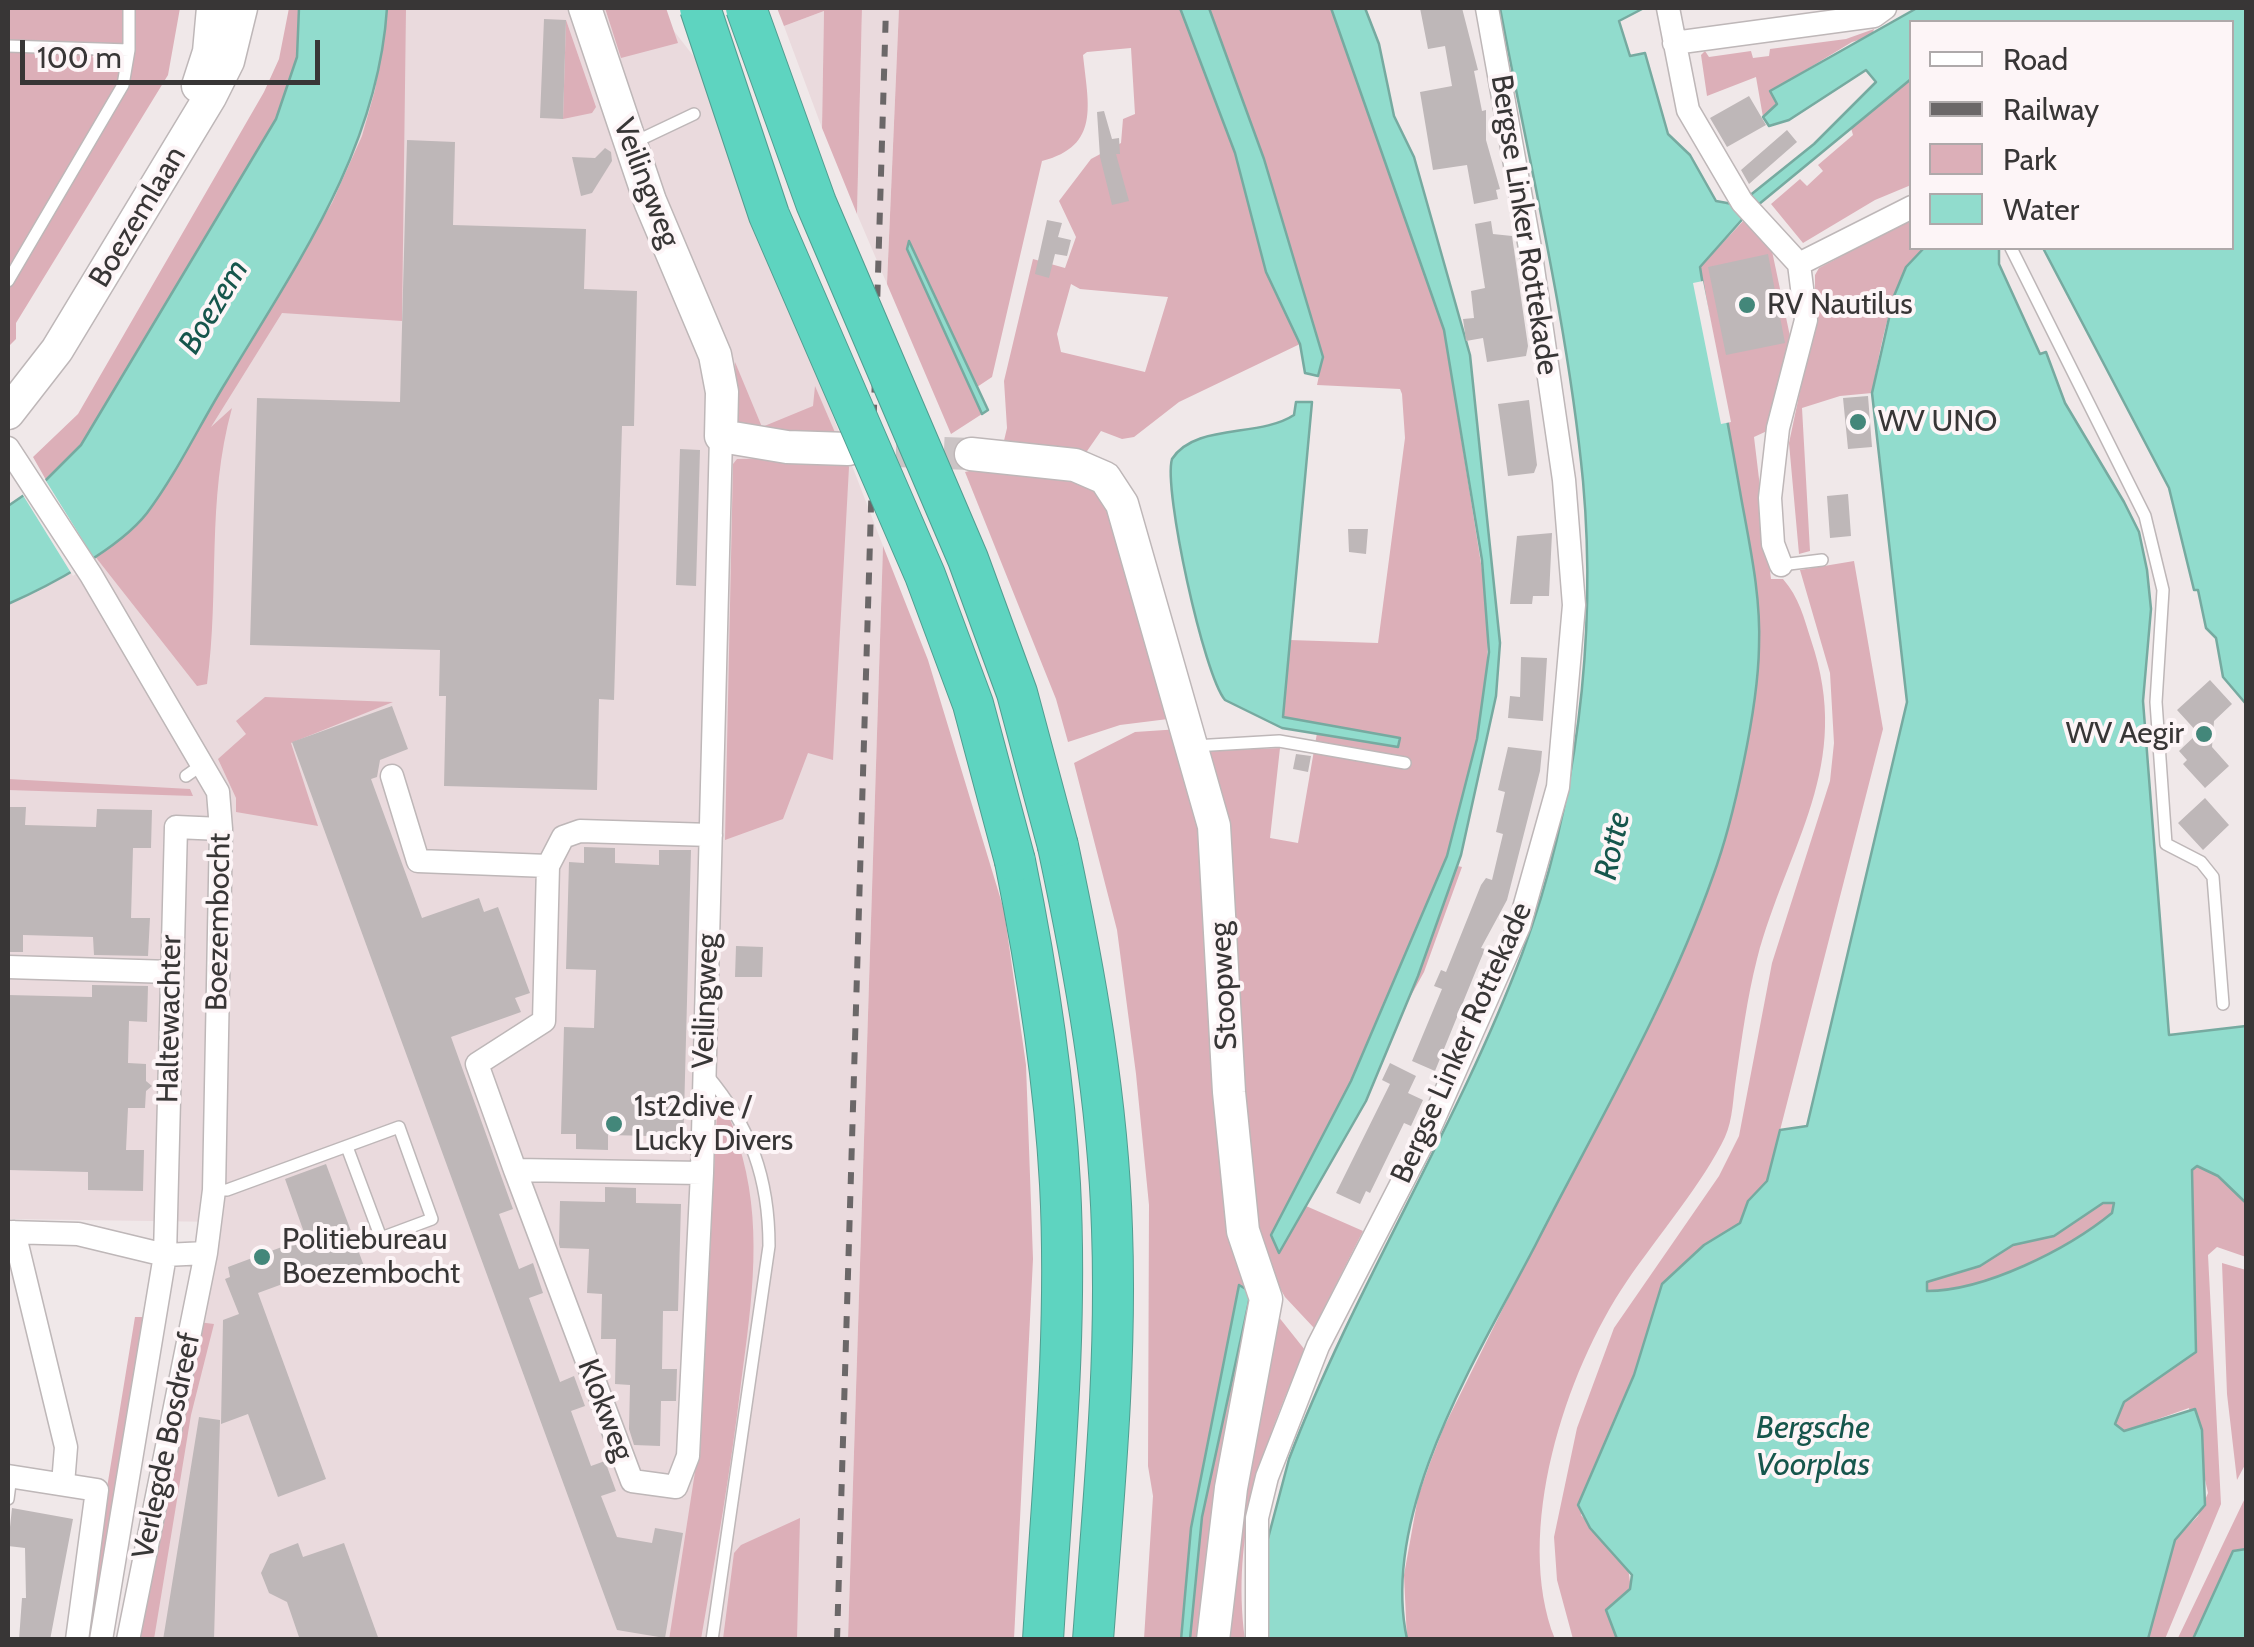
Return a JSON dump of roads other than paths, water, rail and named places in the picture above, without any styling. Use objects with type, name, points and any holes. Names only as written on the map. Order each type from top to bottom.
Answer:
[{"type":"highway","points":[[700,8],[769,214],[938,612],[972,704],[1015,862],[1046,1022],[1060,1188],[1060,1354],[1042,1640]]},
{"type":"highway","points":[[746,8],[816,203],[968,559],[1017,692],[1058,846],[1094,1044],[1112,1230],[1112,1346],[1093,1640]]},
{"type":"street","name":"Boezemlaan","points":[[8,386],[53,327],[191,100],[209,52],[214,8]]},
{"type":"street","name":"Boezemlaan","points":[[8,412],[57,350],[210,98],[228,61],[242,8]]},
{"type":"street","name":"Veilingweg","points":[[586,8],[630,144],[718,367],[721,436],[702,1174]]},
{"type":"street","name":"Bergse Linker Rottekade","points":[[1257,1640],[1256,1533],[1267,1477],[1318,1346],[1428,1132],[1519,926],[1558,786],[1574,605],[1564,480],[1530,248],[1487,8]]},
{"type":"street","points":[[1668,8],[1688,110],[1746,207],[1799,264],[1806,320],[1778,428],[1770,498],[1773,544],[1782,565]]},
{"type":"street","points":[[1674,43],[1874,16],[1885,8]]},
{"type":"street","points":[[1799,264],[1909,209]]},
{"type":"street","points":[[721,436],[787,447],[848,449]]},
{"type":"street","name":"Boezembocht","points":[[8,448],[90,575],[194,770],[218,792],[214,1190],[206,1253]]},
{"type":"street","name":"Stoopweg","points":[[971,454],[1075,465],[1105,478],[1122,504],[1214,826],[1229,1092],[1243,1232],[1266,1299],[1231,1488],[1213,1640]]},
{"type":"street","points":[[392,776],[418,861],[548,866]]},
{"type":"street","name":"Haltewachter","points":[[164,1255],[176,827],[220,828]]},
{"type":"street","points":[[702,1174],[515,1170],[478,1064],[544,1020],[548,866],[562,836],[580,832],[712,835]]},
{"type":"street","points":[[8,966],[171,972]]},
{"type":"street","name":"Klokweg","points":[[515,1170],[632,1481],[676,1487],[688,1456],[702,1174]]},
{"type":"street","points":[[63,1484],[66,1448],[11,1232],[78,1234],[164,1255],[206,1253]]},
{"type":"street","name":"Verlegde Bosdreef","points":[[128,1640],[206,1253]]},
{"type":"street","name":"Verlegde Bosdreef","points":[[102,1640],[164,1255]]},
{"type":"street","points":[[9,1484],[63,1484],[97,1490],[77,1640]]},
{"type":"lane","points":[[8,281],[123,85],[130,8]]},
{"type":"lane","points":[[8,46],[129,50]]},
{"type":"lane","points":[[630,144],[694,114]]},
{"type":"lane","points":[[2012,250],[2144,516],[2157,554],[2163,590],[2156,720],[2166,844],[2201,862],[2213,877],[2223,1004]]},
{"type":"lane","points":[[1782,565],[1822,560]]},
{"type":"lane","points":[[1194,746],[1279,741],[1405,763]]},
{"type":"lane","points":[[704,1072],[728,1099],[759,1155],[769,1206],[769,1246],[712,1640]]},
{"type":"lane","points":[[214,1190],[227,1190],[399,1127],[432,1219],[381,1238],[347,1148]]},
{"type":"water","name":"Boezem","points":[[299,8],[387,8],[368,109],[330,204],[147,513],[102,553],[8,604],[8,506],[46,480],[81,445],[276,119],[297,57]]},
{"type":"water","points":[[1180,8],[1209,8],[1264,159],[1323,357],[1318,376],[1305,373],[1300,344],[1266,272],[1235,153]]},
{"type":"water","points":[[1331,8],[1365,8],[1379,44],[1394,116],[1414,157],[1470,355],[1500,643],[1496,696],[1461,855],[1418,976],[1366,1101],[1279,1253],[1271,1235],[1351,1081],[1447,856],[1477,739],[1489,652],[1482,560],[1444,330]]},
{"type":"water","name":"Rotte","points":[[1500,8],[1644,8],[1619,21],[1630,56],[1645,53],[1668,134],[1690,155],[1716,201],[1738,205],[1814,144],[1876,82],[1866,70],[1789,120],[1769,126],[1763,117],[1777,104],[1770,91],[1917,8],[2246,8],[2246,704],[2223,677],[2216,638],[2206,628],[2198,590],[2194,590],[2169,488],[2044,250],[2234,250],[2234,20],[1909,20],[1909,81],[1747,214],[1700,267],[1751,553],[1759,628],[1758,672],[1744,763],[1721,852],[1695,924],[1630,1063],[1488,1334],[1440,1435],[1420,1487],[1407,1539],[1402,1590],[1407,1639],[1267,1640],[1266,1546],[1289,1459],[1344,1331],[1496,1018],[1522,954],[1557,840],[1578,720],[1587,600],[1583,481],[1558,303]]},
{"type":"water","points":[[909,241],[988,410],[982,414],[907,249]]},
{"type":"water","name":"Bergsche Voorplas","points":[[1922,250],[1999,250],[1999,264],[2040,354],[2046,352],[2065,403],[2139,532],[2151,609],[2143,701],[2169,1035],[2246,1026],[2246,1203],[2218,1176],[2197,1166],[2192,1170],[2196,1352],[2124,1402],[2115,1424],[2124,1431],[2195,1409],[2202,1430],[2205,1505],[2175,1540],[2148,1639],[1617,1639],[1606,1610],[1630,1589],[1632,1575],[1590,1528],[1578,1505],[1634,1375],[1662,1284],[1704,1245],[1740,1223],[1748,1201],[1767,1181],[1780,1130],[1807,1126],[1907,702],[1872,393],[1894,296],[1906,267]],"holes":[[[2103,1203],[2114,1203],[2112,1213],[2025,1266],[1974,1284],[1927,1291],[1927,1282],[1980,1266],[2013,1245],[2054,1236]]]},
{"type":"water","points":[[1296,402],[1312,402],[1283,717],[1400,738],[1398,747],[1282,728],[1225,700],[1207,656],[1179,542],[1172,459],[1196,440],[1280,422],[1294,415]]},
{"type":"water","points":[[1239,1285],[1251,1292],[1202,1517],[1190,1639],[1181,1640],[1191,1528]]},
{"type":"water","points":[[2246,1549],[2246,1639],[2193,1639],[2233,1551]]},
{"type":"tunnel","points":[[848,449],[971,454]]},
{"type":"railway","points":[[837,1640],[886,8]]},
{"type":"place","name":"RV Nautilus","points":[[1747,305]]},
{"type":"place","name":"WV UNO","points":[[1858,422]]},
{"type":"place","name":"WV Aegir","points":[[2204,734]]},
{"type":"place","name":"1st2dive / Lucky Divers","points":[[614,1124]]},
{"type":"place","name":"Politiebureau Boezembocht","points":[[262,1257]]}]
